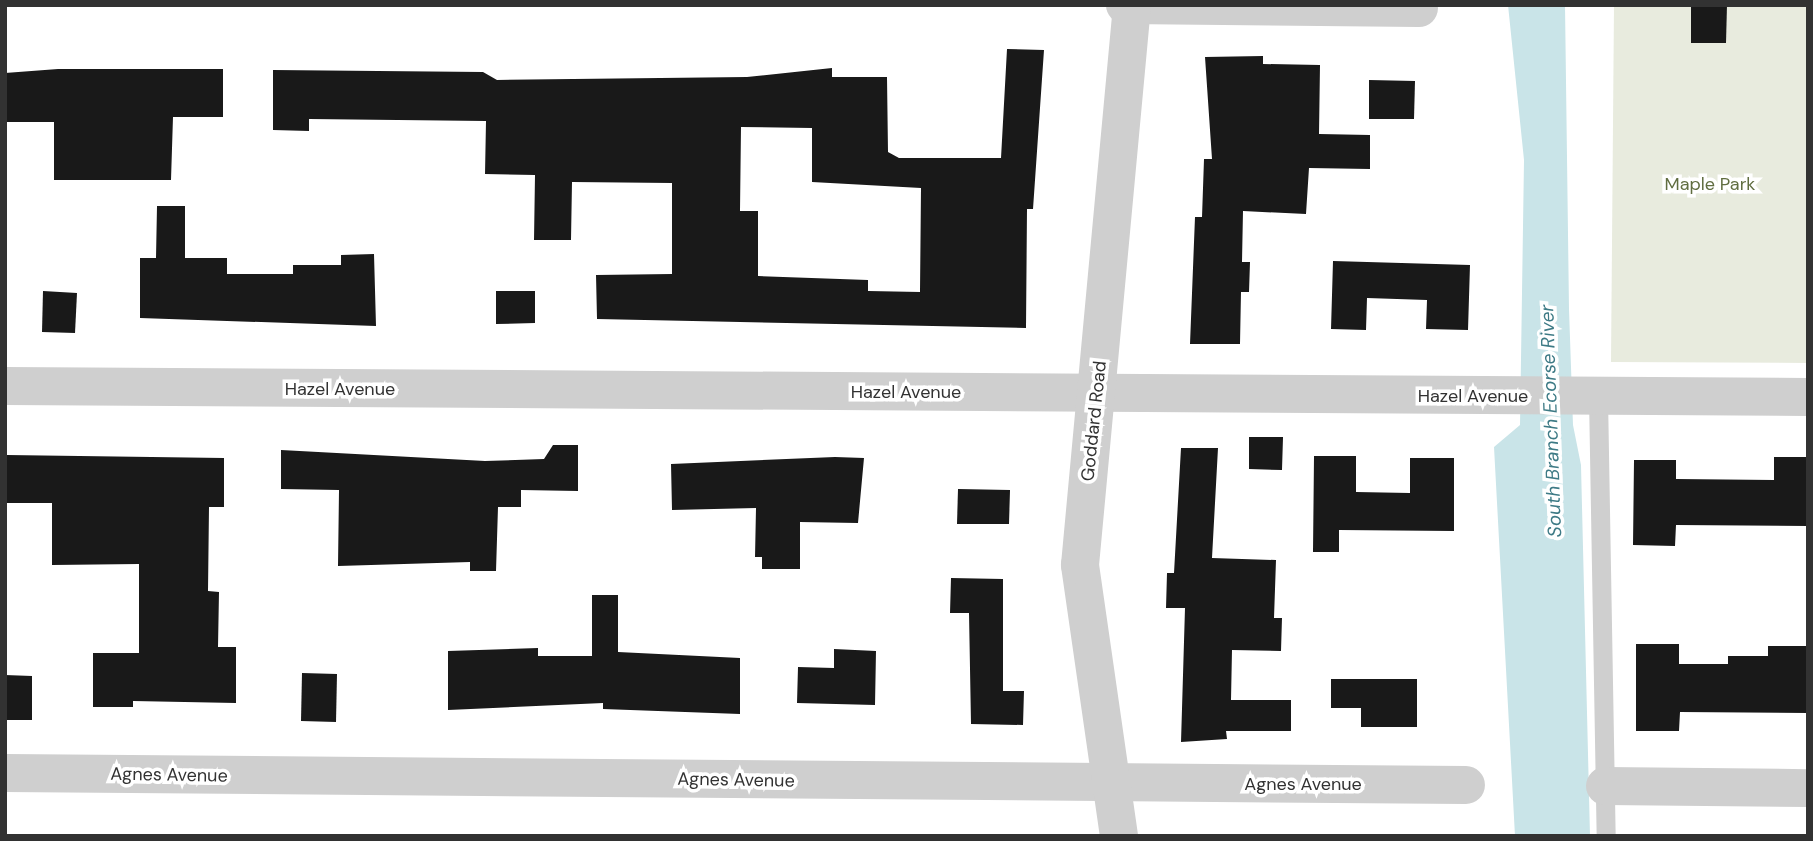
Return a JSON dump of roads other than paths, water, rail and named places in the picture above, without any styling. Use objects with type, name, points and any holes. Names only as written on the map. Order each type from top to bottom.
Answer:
[{"type":"street","points":[[1125,5],[1419,8]]},
{"type":"street","name":"Goddard Road","points":[[1119,836],[1080,565],[1098,394],[1132,5]]},
{"type":"street","name":"Hazel Avenue","points":[[5,386],[1808,397]]},
{"type":"street","name":"Agnes Avenue","points":[[5,773],[1466,785]]},
{"type":"street","points":[[1605,786],[1808,788]]},
{"type":"lane","points":[[1583,396],[1606,836]]},
{"type":"water","name":"South Branch Ecorse River","points":[[1508,5],[1565,5],[1569,309],[1573,425],[1581,465],[1590,836],[1515,836],[1494,447],[1520,425],[1524,160]]},
{"type":"park label","name":"Maple Park","points":[[1710,184]]}]
